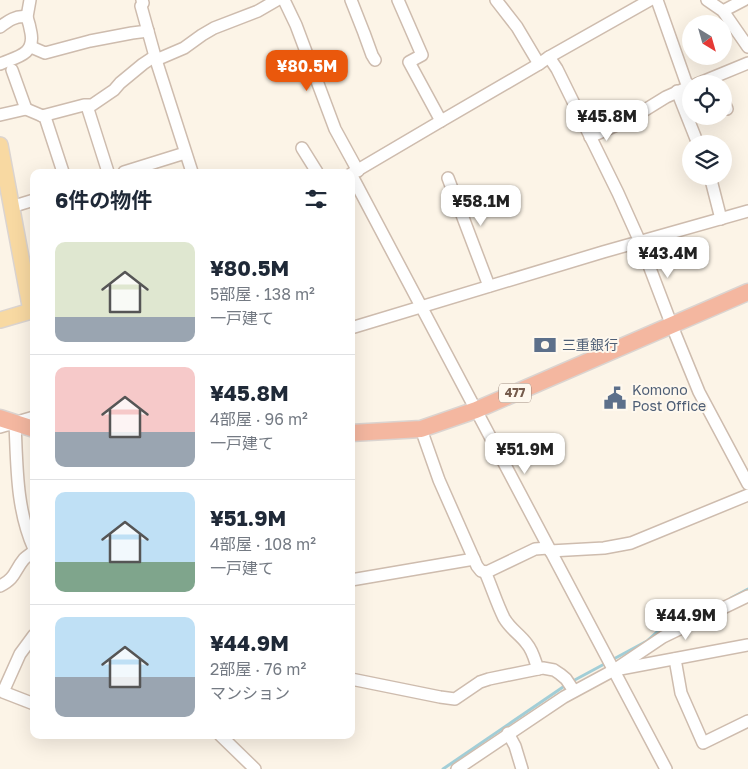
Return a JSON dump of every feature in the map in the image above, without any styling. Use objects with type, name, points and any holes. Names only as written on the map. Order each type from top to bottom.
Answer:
[{"type":"highway","name":"477","points":[[355,434],[421,429],[476,410],[748,292]]},
{"type":"highway","points":[[5,423],[30,428]]},
{"type":"main road","points":[[0,145],[30,301]]},
{"type":"main road","points":[[0,320],[30,312]]},
{"type":"street","points":[[26,18],[30,0]]},
{"type":"street","points":[[142,0],[143,4],[141,6],[155,58],[191,169]]},
{"type":"street","points":[[0,115],[26,109],[44,117],[84,105],[92,105],[114,90],[143,64],[184,48],[214,28],[258,11],[277,0]]},
{"type":"street","points":[[284,0],[296,25],[335,129],[358,170]]},
{"type":"street","points":[[351,0],[375,60]]},
{"type":"street","points":[[398,0],[422,54],[409,62],[441,121]]},
{"type":"street","points":[[496,0],[517,27],[539,64]]},
{"type":"street","points":[[355,172],[539,64],[549,56],[650,0]]},
{"type":"street","points":[[657,0],[684,75]]},
{"type":"street","points":[[707,0],[723,11],[748,47]]},
{"type":"street","points":[[723,11],[744,0]]},
{"type":"street","points":[[0,26],[15,17],[22,16],[29,22],[32,39],[31,47],[27,52],[0,64]]},
{"type":"street","points":[[31,47],[45,53],[90,41],[148,32]]},
{"type":"street","points":[[549,56],[640,242],[699,392],[748,484]]},
{"type":"street","points":[[725,75],[748,63]]},
{"type":"street","points":[[12,70],[26,109]]},
{"type":"street","points":[[590,137],[632,118],[682,90]]},
{"type":"street","points":[[678,92],[695,135]]},
{"type":"street","points":[[88,106],[107,169]]},
{"type":"street","points":[[44,117],[62,169]]},
{"type":"street","points":[[302,148],[315,169]]},
{"type":"street","points":[[134,169],[185,153]]},
{"type":"street","points":[[448,178],[489,286]]},
{"type":"street","points":[[355,182],[666,769]]},
{"type":"street","points":[[712,185],[721,219]]},
{"type":"street","points":[[11,207],[30,201]]},
{"type":"street","points":[[355,327],[748,211]]},
{"type":"street","points":[[30,418],[5,423],[18,480],[22,513],[30,540]]},
{"type":"street","points":[[421,429],[439,480],[474,560],[481,571],[487,572],[535,549],[604,548],[631,543],[748,495]]},
{"type":"street","points":[[0,586],[14,576],[24,559],[30,554]]},
{"type":"street","points":[[355,579],[474,560]]},
{"type":"street","points":[[487,572],[486,574],[504,618],[528,644],[538,669]]},
{"type":"street","points":[[457,769],[564,697],[571,686],[613,669],[663,637],[748,596]]},
{"type":"street","points":[[30,640],[20,654],[3,692],[30,702]]},
{"type":"street","points":[[613,669],[748,645]]},
{"type":"street","points":[[675,659],[681,693],[703,743],[748,721]]},
{"type":"street","points":[[355,680],[455,699],[480,682],[543,668],[554,670],[571,686]]},
{"type":"street","points":[[508,733],[515,746],[522,769]]},
{"type":"street","points":[[224,739],[254,769]]},
{"type":"waterway","points":[[731,598],[748,589]]},
{"type":"waterway","points":[[571,682],[647,641],[658,631],[679,623]]},
{"type":"waterway","points":[[443,769],[566,685]]},
{"type":"place","name":"三重銀行","points":[[545,345]]},
{"type":"place","name":"Komono Post Office","points":[[615,398]]}]
